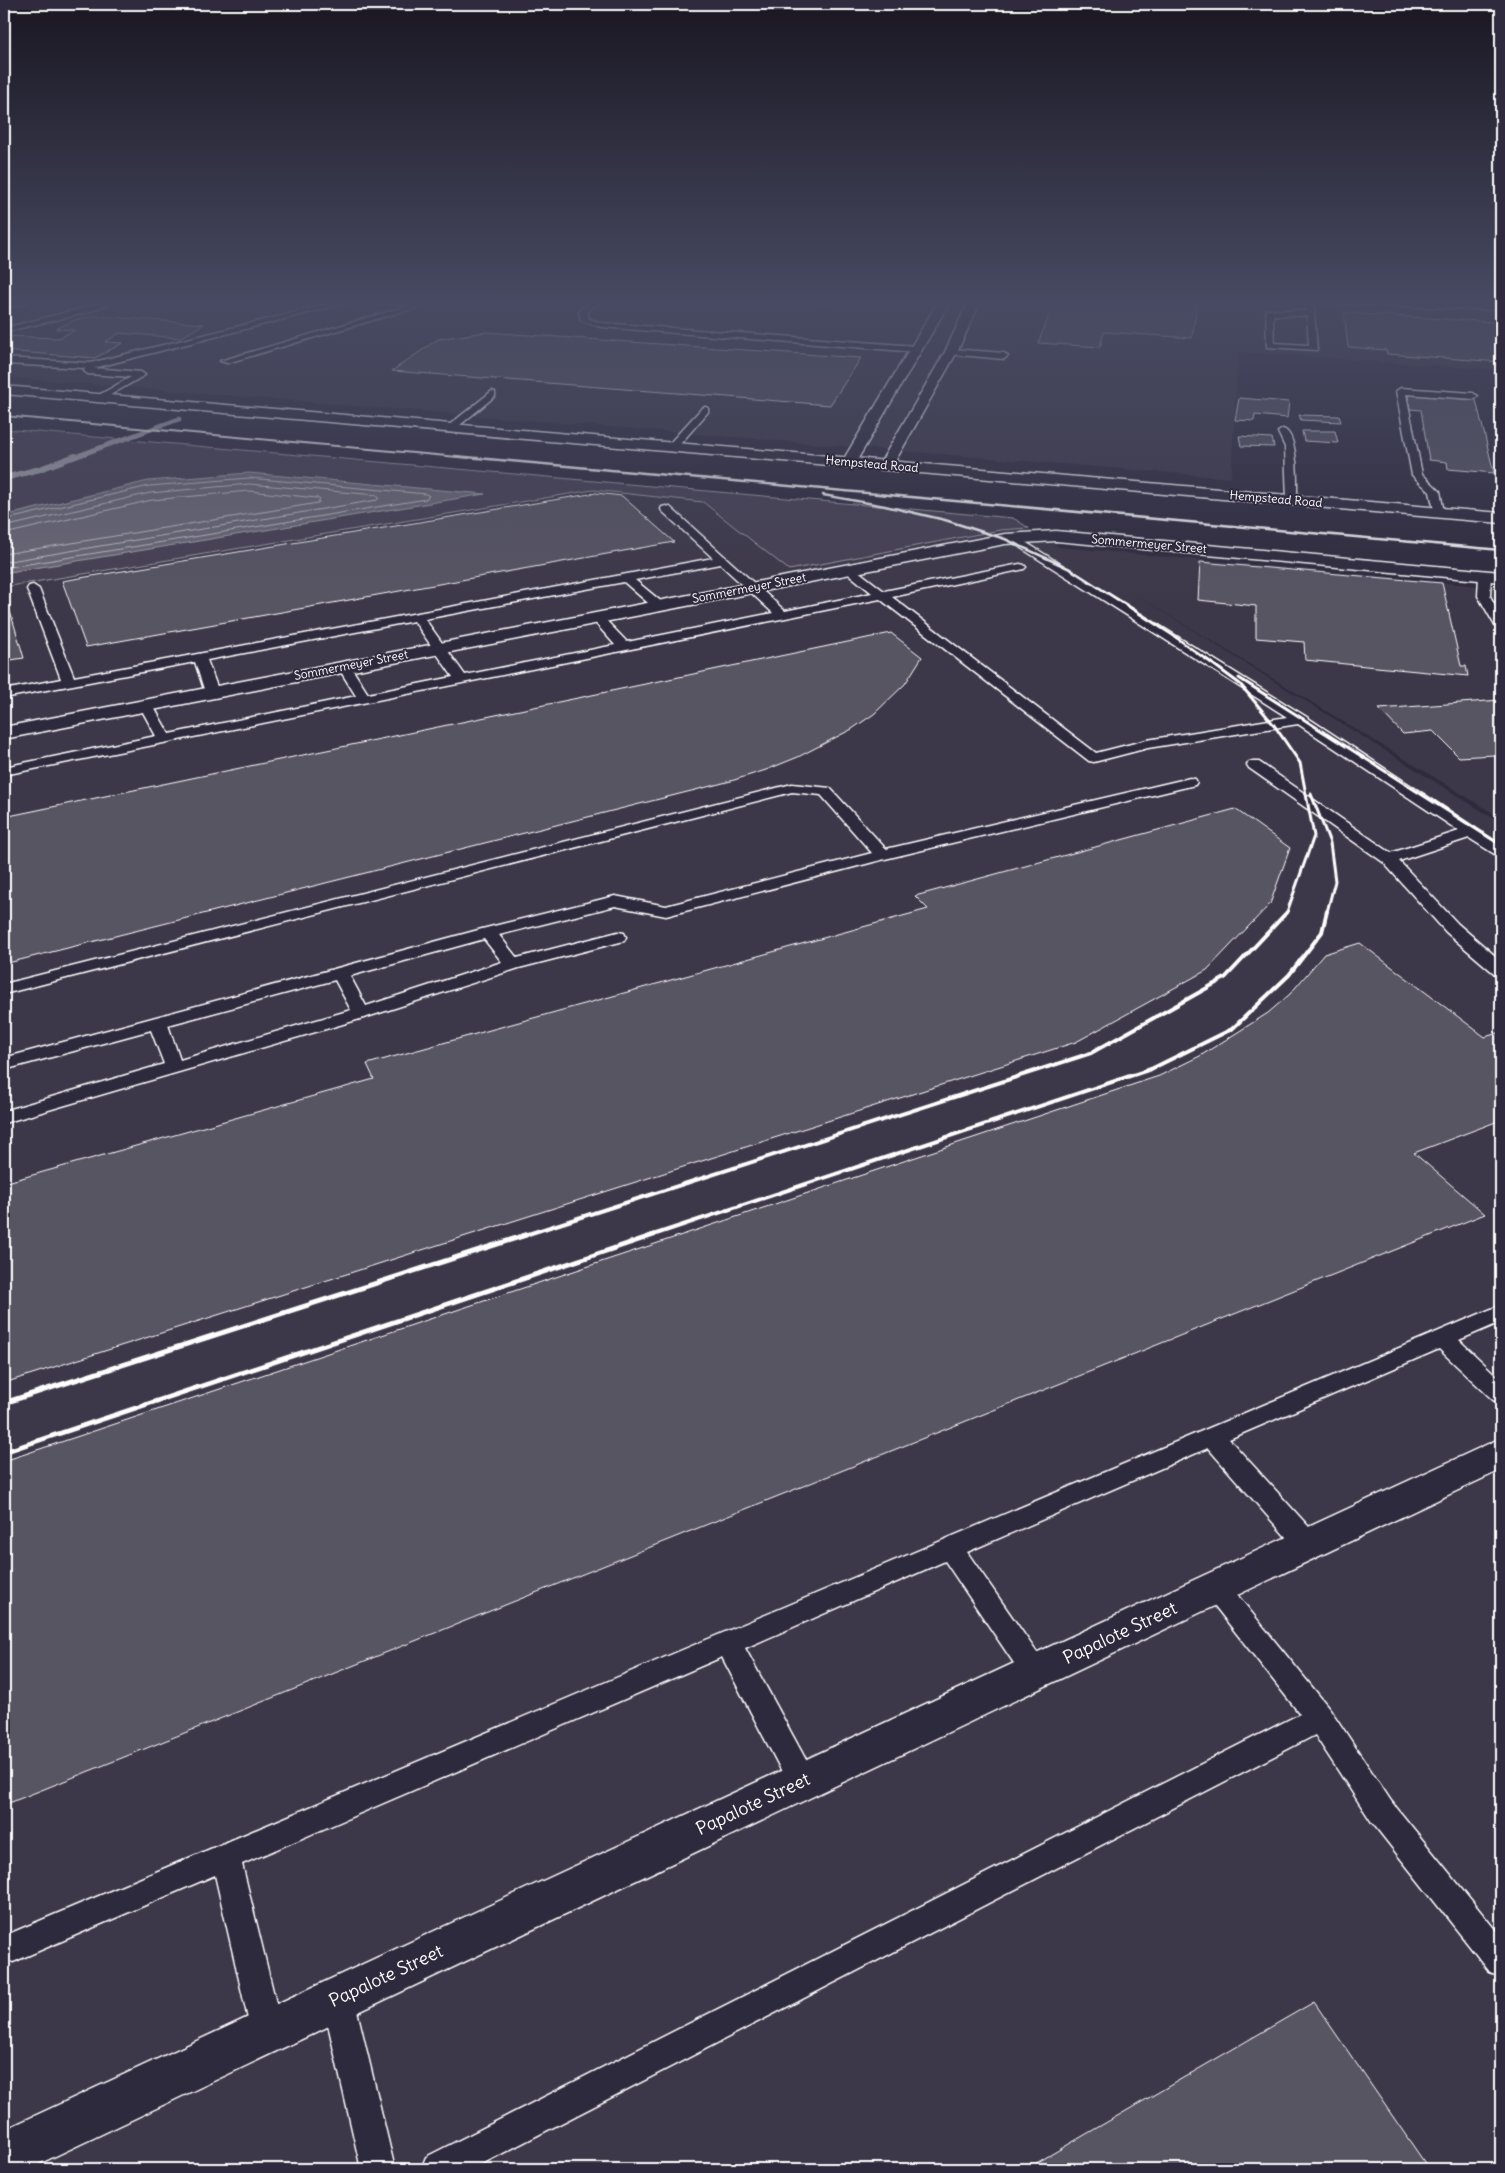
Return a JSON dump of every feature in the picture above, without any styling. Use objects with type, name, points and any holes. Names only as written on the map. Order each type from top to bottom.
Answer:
[{"type":"street","name":"Hempstead Road","points":[[140,401],[1501,518]]},
{"type":"street","points":[[850,462],[885,401]]},
{"type":"street","points":[[886,465],[923,401]]},
{"type":"street","name":"Sommermeyer Street","points":[[4,733],[1013,539],[1056,536],[1493,576]]},
{"type":"street","name":"Papalote Street","points":[[4,2156],[1309,1545],[1478,1465],[1501,1452]]},
{"type":"lane","points":[[451,428],[483,401]]},
{"type":"lane","points":[[1403,401],[1417,475],[1435,491],[1439,513]]},
{"type":"lane","points":[[671,448],[704,410]]},
{"type":"lane","points":[[1283,432],[1290,447],[1292,500]]},
{"type":"lane","points":[[666,509],[782,615]]},
{"type":"lane","points":[[1013,539],[1300,719],[1501,852]]},
{"type":"lane","points":[[4,694],[722,560]]},
{"type":"lane","points":[[4,771],[1020,567]]},
{"type":"lane","points":[[850,569],[1094,758],[1147,744],[1300,719]]},
{"type":"lane","points":[[1493,576],[1484,596],[1501,626]]},
{"type":"lane","points":[[626,578],[659,606]]},
{"type":"lane","points":[[33,589],[68,682]]},
{"type":"lane","points":[[417,617],[462,679]]},
{"type":"lane","points":[[597,618],[624,647]]},
{"type":"lane","points":[[200,658],[212,692]]},
{"type":"lane","points":[[344,667],[364,699]]},
{"type":"lane","points":[[146,705],[165,739]]},
{"type":"lane","points":[[1254,765],[1389,859],[1452,928],[1501,970]]},
{"type":"lane","points":[[4,1064],[488,933],[614,901],[666,911],[882,855],[1190,782]]},
{"type":"lane","points":[[4,989],[792,788],[825,791],[882,855]]},
{"type":"lane","points":[[1389,859],[1471,832]]},
{"type":"lane","points":[[488,933],[513,964]]},
{"type":"lane","points":[[4,1117],[361,1013],[513,964],[618,937]]},
{"type":"lane","points":[[340,973],[361,1013]]},
{"type":"lane","points":[[158,1023],[174,1067]]},
{"type":"lane","points":[[13,1947],[729,1644],[1501,1313]]},
{"type":"lane","points":[[1442,1339],[1501,1394]]},
{"type":"lane","points":[[1213,1437],[1309,1545]]},
{"type":"lane","points":[[951,1549],[1035,1672]]},
{"type":"lane","points":[[1216,1588],[1320,1718],[1381,1812],[1501,1961]]},
{"type":"lane","points":[[729,1644],[802,1781]]},
{"type":"lane","points":[[438,2169],[1320,1718]]},
{"type":"lane","points":[[226,1857],[267,2032]]},
{"type":"lane","points":[[338,1998],[378,2169]]},
{"type":"shaded area","points":[[301,401],[1235,401],[1231,478]]},
{"type":"shaded area","points":[[4,429],[1013,518],[1059,547],[1501,588],[1501,818],[1133,593],[1501,823],[1501,2169],[4,2169]]},
{"type":"shaded area","points":[[4,429],[1013,518],[1029,528],[1000,530],[789,570],[703,502],[593,490],[4,587]]},
{"type":"water","points":[[249,473],[485,494],[4,573],[4,516],[148,481]]},
{"type":"building","points":[[784,401],[832,401],[830,405]]},
{"type":"building","points":[[1238,401],[1289,402],[1287,418],[1255,415],[1254,421],[1235,420]]},
{"type":"building","points":[[1409,401],[1476,401],[1494,473],[1448,469],[1447,462],[1429,460],[1421,410],[1410,409]]},
{"type":"building","points":[[1299,415],[1339,416],[1341,422],[1301,420]]},
{"type":"building","points":[[1302,431],[1335,431],[1338,443],[1304,441]]},
{"type":"building","points":[[1239,436],[1272,438],[1274,447],[1241,446]]},
{"type":"building","points":[[596,493],[622,496],[674,542],[86,647],[62,581]]},
{"type":"building","points":[[1200,562],[1442,583],[1461,666],[1466,666],[1468,676],[1305,660],[1304,642],[1256,638],[1256,606],[1198,600]]},
{"type":"building","points":[[4,591],[24,658],[4,661]]},
{"type":"building","points":[[891,633],[922,657],[905,684],[874,714],[852,729],[798,757],[766,770],[731,781],[4,964],[4,817]]},
{"type":"building","points":[[1501,700],[1501,762],[1494,755],[1459,757],[1433,731],[1403,734],[1379,709]]},
{"type":"building","points":[[1235,809],[1290,848],[1270,904],[1207,970],[1076,1042],[4,1383],[4,1183],[374,1079],[367,1064],[928,909],[915,896]]},
{"type":"building","points":[[1360,943],[1485,1037],[1501,1032],[1501,1120],[1414,1153],[1485,1214],[4,1805],[4,1461],[1159,1076],[1200,1056],[1268,1013],[1290,994],[1324,954]]},
{"type":"building","points":[[1314,2002],[1429,2169],[1026,2169]]},
{"type":"waterway","points":[[72,458],[179,419]]},
{"type":"waterway","points":[[4,478],[40,469],[75,456]]},
{"type":"railway","points":[[4,416],[469,458]]},
{"type":"railway","points":[[455,456],[1501,550]]},
{"type":"railway","points":[[823,495],[885,506],[945,520],[1005,539],[1070,569],[1175,637]]},
{"type":"railway","points":[[1175,637],[1180,640]]},
{"type":"railway","points":[[1175,637],[1204,658]]},
{"type":"railway","points":[[1202,656],[1240,684],[1274,725],[1300,763],[1314,836],[1287,912]]},
{"type":"railway","points":[[1239,678],[1501,845]]},
{"type":"railway","points":[[1311,794],[1330,843],[1335,881],[1327,912]]},
{"type":"railway","points":[[522,1236],[1091,1053],[1225,978],[1288,911]]},
{"type":"railway","points":[[650,1236],[1151,1069],[1232,1029],[1289,975],[1322,932],[1327,911]]},
{"type":"railway","points":[[4,1403],[526,1235]]},
{"type":"railway","points":[[4,1452],[654,1235]]}]
